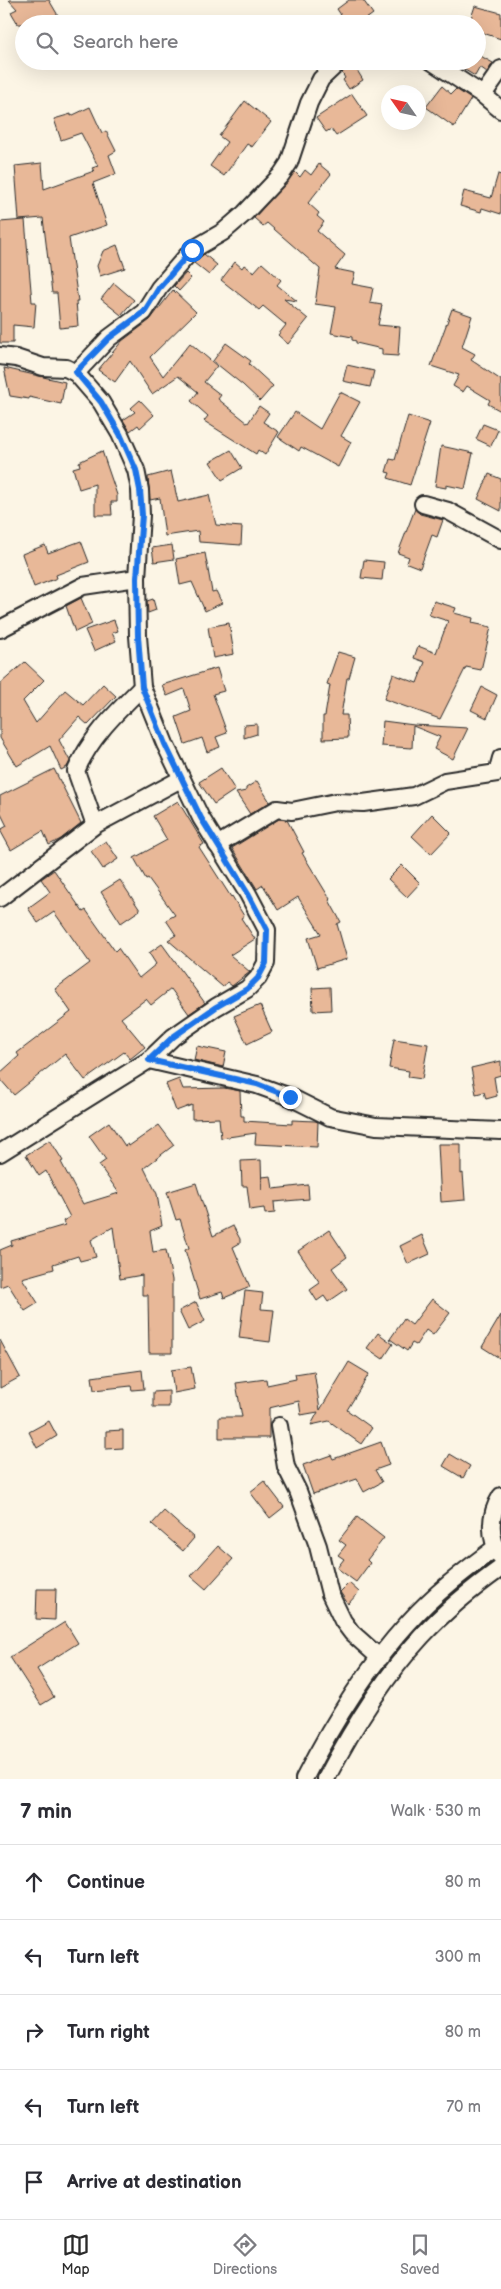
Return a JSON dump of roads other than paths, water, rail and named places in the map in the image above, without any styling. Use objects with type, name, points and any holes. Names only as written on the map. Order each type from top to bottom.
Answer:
[{"type":"street","points":[[483,95],[501,69]]},
{"type":"street","points":[[76,372],[109,338],[144,312],[159,288],[192,250],[223,232],[281,175],[289,163],[309,103],[321,79],[330,70]]},
{"type":"street","points":[[445,70],[483,95],[501,110]]},
{"type":"street","points":[[0,356],[16,358],[43,367],[66,368],[76,372],[101,402],[120,434],[136,470],[140,490],[142,515],[137,578],[138,636],[142,687],[181,779],[201,818],[248,894],[267,930],[266,963],[258,978],[247,989],[216,1007],[173,1037],[149,1060],[0,1153]]},
{"type":"street","points":[[423,504],[448,512],[501,540]]},
{"type":"street","points":[[0,629],[83,586],[137,578]]},
{"type":"street","points":[[95,825],[76,771],[84,752],[109,721],[142,687]]},
{"type":"street","points":[[217,845],[277,809],[292,811],[336,802],[363,803],[414,796],[445,780],[497,773],[501,758]]},
{"type":"street","points":[[0,898],[95,825],[181,779]]},
{"type":"street","points":[[149,1060],[257,1084],[330,1117],[376,1126],[501,1131]]},
{"type":"street","points":[[279,1426],[286,1467],[298,1491],[318,1546],[330,1594],[343,1621],[352,1633],[380,1658]]},
{"type":"street","points":[[304,1779],[326,1736],[366,1675],[408,1623],[456,1577],[498,1553],[491,1531],[492,1513],[501,1496]]},
{"type":"street","points":[[326,1779],[343,1746],[382,1687],[422,1636],[469,1592],[501,1568]]}]
